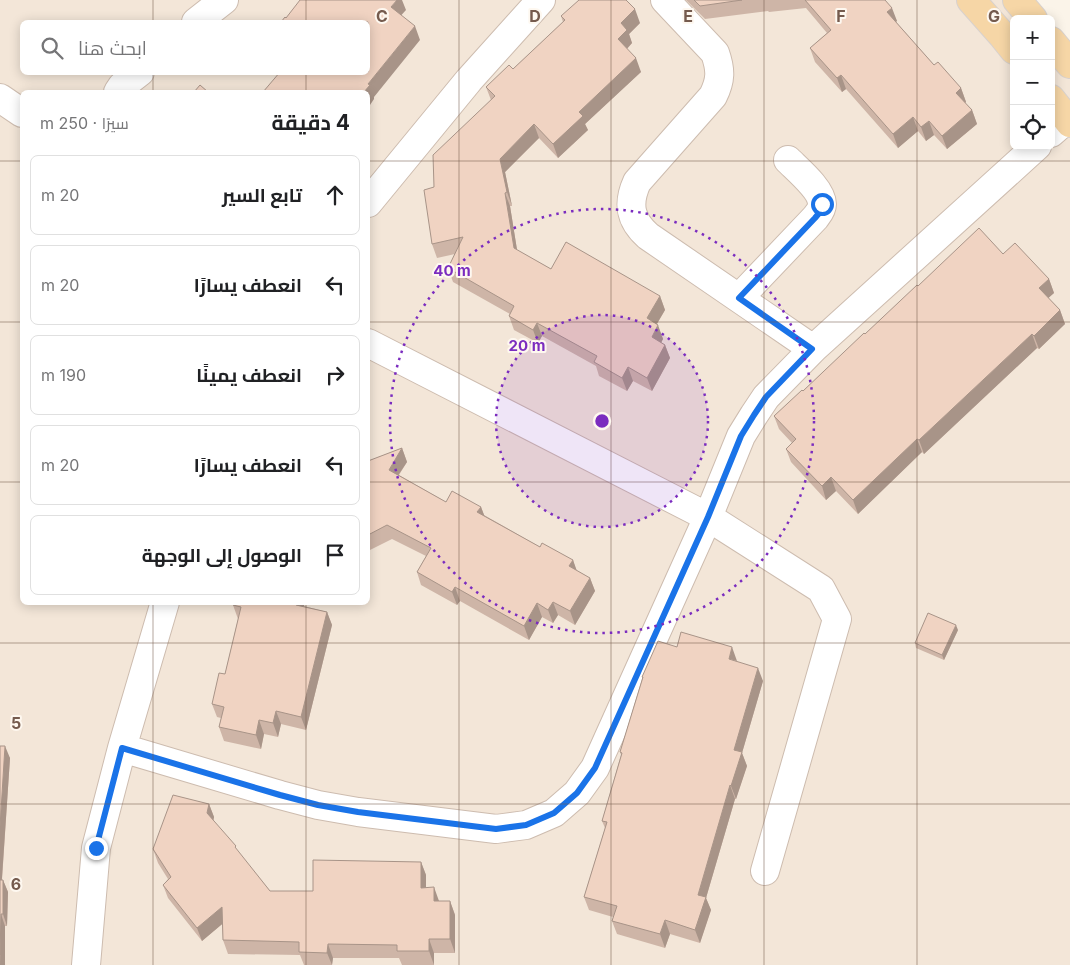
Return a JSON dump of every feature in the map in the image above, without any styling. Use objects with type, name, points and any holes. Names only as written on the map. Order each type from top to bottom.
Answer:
[{"type":"main road","points":[[971,0],[1010,45]]},
{"type":"main road","points":[[1017,0],[1030,15]]},
{"type":"main road","points":[[1055,46],[1070,64]]},
{"type":"street","points":[[199,20],[224,0]]},
{"type":"street","points":[[665,0],[715,53],[720,74],[718,86],[712,96],[637,182],[631,202],[635,221],[648,236],[812,349]]},
{"type":"street","points":[[370,201],[530,4]]},
{"type":"street","points":[[119,90],[136,75]]},
{"type":"street","points":[[0,98],[20,112]]},
{"type":"street","points":[[122,748],[280,795],[318,805],[358,812],[496,829],[526,825],[554,813],[577,793],[595,768],[708,517],[741,436],[766,397],[812,349],[1033,150]]},
{"type":"street","points":[[739,298],[820,212],[821,196],[788,160]]},
{"type":"street","points":[[370,344],[708,517],[821,589],[837,619],[765,871]]},
{"type":"street","points":[[86,965],[96,848],[122,748],[164,605]]},
{"type":"shaded area","points":[[0,0],[1028,0],[1040,15],[1010,15],[1010,150],[1055,150],[1055,32],[1070,47],[1070,965],[0,965]]},
{"type":"building","points":[[300,0],[397,0],[391,7],[415,26],[368,84],[370,85],[366,90],[265,90],[277,75],[370,75],[370,20],[283,20]]},
{"type":"building","points":[[579,0],[626,0],[635,9],[621,23],[627,30],[618,39],[636,58],[579,112],[583,116],[553,144],[534,124],[500,159],[507,192],[505,193],[514,248],[551,269],[566,242],[660,296],[647,318],[658,325],[652,337],[665,345],[647,378],[628,367],[622,378],[594,362],[597,356],[537,323],[533,330],[509,316],[514,306],[448,268],[463,237],[432,244],[424,190],[434,187],[433,155],[495,96],[486,87],[509,65],[513,69],[565,20],[561,16]]},
{"type":"building","points":[[694,0],[742,0],[700,6]]},
{"type":"building","points":[[805,0],[885,0],[892,8],[887,12],[934,65],[938,62],[961,88],[956,93],[972,110],[942,136],[929,121],[921,127],[913,117],[893,134],[841,75],[837,78],[810,48],[831,30]]},
{"type":"building","points":[[200,85],[206,90],[196,90]]},
{"type":"building","points":[[979,228],[1003,254],[1015,243],[1049,279],[1039,288],[1060,310],[919,440],[917,439],[853,500],[831,477],[822,486],[786,449],[796,439],[774,416],[918,286]]},
{"type":"building","points":[[402,448],[389,470],[446,502],[452,491],[481,507],[477,512],[540,547],[542,543],[573,560],[569,566],[590,578],[570,611],[553,602],[548,610],[537,603],[524,626],[455,587],[452,592],[417,572],[431,548],[387,525],[370,534],[370,460]]},
{"type":"building","points":[[233,605],[296,605],[327,612],[301,717],[276,711],[273,723],[259,720],[256,735],[219,727],[224,707],[212,704],[219,673],[225,674],[241,607]]},
{"type":"building","points":[[928,613],[956,625],[942,655],[915,643]]},
{"type":"building","points":[[681,632],[732,647],[729,659],[758,668],[734,750],[742,752],[730,785],[698,895],[706,897],[695,930],[665,920],[660,934],[612,921],[617,906],[584,897],[607,822],[602,821],[642,677],[658,641],[677,647]]},
{"type":"building","points":[[0,746],[5,746],[0,827]]},
{"type":"building","points":[[173,795],[209,804],[207,813],[236,846],[270,891],[313,891],[313,860],[421,862],[421,888],[434,887],[434,901],[450,901],[450,939],[429,939],[429,951],[397,951],[397,945],[328,944],[327,953],[299,952],[299,942],[223,940],[222,907],[197,928],[163,885],[171,877],[153,849]]},
{"type":"building","points":[[0,880],[3,880],[3,914],[1,914],[0,955]]},
{"type":"route","points":[[96,848],[122,748],[318,805],[358,812],[496,829],[526,825],[554,813],[577,793],[595,768],[708,517],[741,436],[766,397],[812,349],[739,298],[815,218],[820,212],[822,204]]}]
